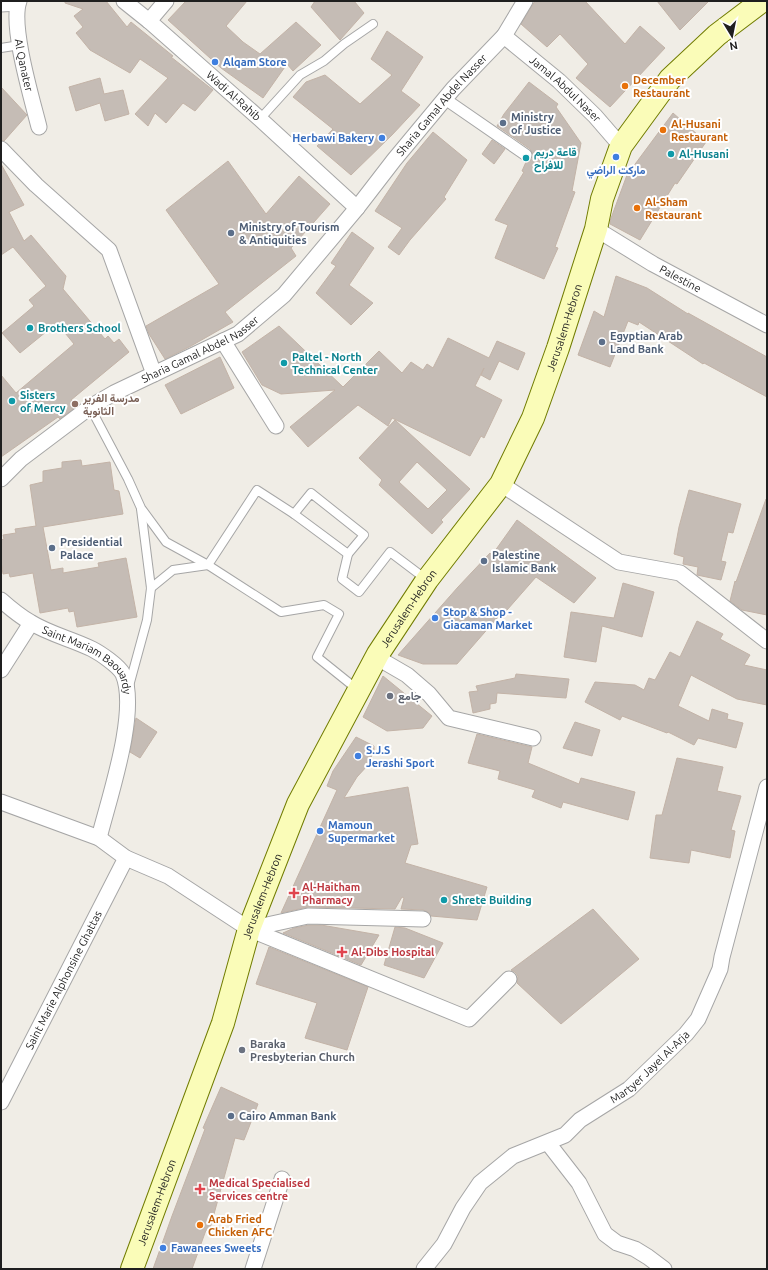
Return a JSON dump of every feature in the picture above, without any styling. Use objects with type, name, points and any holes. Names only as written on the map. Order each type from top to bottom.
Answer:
[{"type":"main road","name":"Jerusalem-Hebron","points":[[132,1269],[223,1023],[249,929],[298,804],[376,658],[427,580],[501,484],[533,418],[560,341],[596,229],[602,199],[621,146],[670,79],[717,35],[762,1]]},
{"type":"street","name":"Wadi Al-Rahib","points":[[124,1],[149,21],[260,119],[357,208]]},
{"type":"street","points":[[149,21],[166,1]]},
{"type":"street","name":"Sharia Gamal Abdel Nasser","points":[[1,478],[21,458],[90,407],[114,393],[238,334],[284,295],[445,99],[504,36],[525,1]]},
{"type":"street","points":[[1,4],[19,2]]},
{"type":"street","name":"Al Qanater","points":[[19,2],[18,16],[20,45],[39,127]]},
{"type":"street","name":"Jamal Abdul Naser","points":[[504,36],[564,86],[595,116],[621,146]]},
{"type":"street","points":[[445,99],[526,155]]},
{"type":"street","points":[[1,150],[36,185],[109,250],[154,374]]},
{"type":"street","name":"Palestine","points":[[596,229],[653,264],[767,324]]},
{"type":"street","points":[[223,341],[276,426]]},
{"type":"street","points":[[501,484],[619,562],[680,573],[767,641]]},
{"type":"street","name":"Saint Mariam Baouardy","points":[[1,600],[31,623],[92,649],[110,661],[122,672],[128,690],[128,716],[118,765],[99,838]]},
{"type":"street","points":[[1,670],[31,623]]},
{"type":"street","points":[[376,658],[407,675],[429,694],[449,718],[533,738]]},
{"type":"street","name":"Martyer Jayel Al-Arja","points":[[424,1269],[444,1244],[463,1208],[480,1183],[513,1156],[565,1135],[580,1120],[629,1089],[665,1056],[698,1019],[720,970],[722,957],[767,787]]},
{"type":"street","points":[[1,802],[99,838],[126,858],[168,876],[249,929],[469,1019],[510,979]]},
{"type":"street","name":"Saint Marie Alphonsine Ghattas","points":[[1,1102],[126,858]]},
{"type":"street","points":[[249,929],[308,916],[423,919]]},
{"type":"street","points":[[548,1143],[579,1183],[605,1234],[617,1243],[648,1257],[664,1269]]},
{"type":"street","points":[[253,1269],[282,1179]]},
{"type":"lane","points":[[260,119],[300,75],[324,61],[344,44],[374,24]]},
{"type":"lane","points":[[1,48],[20,45]]},
{"type":"lane","points":[[90,407],[128,479],[141,508],[166,542],[208,565],[281,612],[324,605],[339,614],[317,657],[358,690]]},
{"type":"lane","points":[[151,588],[173,570],[208,565],[258,490],[294,514],[348,554]]},
{"type":"lane","points":[[294,514],[311,493],[364,535],[348,554],[342,579],[359,592],[390,552],[427,580]]},
{"type":"lane","points":[[128,690],[148,620],[151,588],[141,508]]},
{"type":"building","points":[[65,1],[106,1],[127,27],[131,22],[173,56],[171,57],[213,90],[195,111],[183,103],[166,123],[155,113],[148,126],[135,114],[168,78],[140,59],[130,73],[90,50],[76,33],[83,27],[74,16],[83,9],[65,3]]},
{"type":"building","points":[[186,1],[247,1],[226,26],[243,42],[260,54],[296,22],[321,45],[293,71],[287,64],[263,98],[221,68],[168,20]]},
{"type":"building","points":[[315,1],[354,1],[364,13],[340,40],[311,7]]},
{"type":"building","points":[[535,1],[585,1],[625,44],[640,26],[665,48],[610,107],[576,78],[588,64],[560,34],[547,47],[521,24]]},
{"type":"building","points":[[657,1],[709,1],[680,30]]},
{"type":"building","points":[[387,31],[423,57],[401,91],[420,105],[351,175],[317,146],[333,129],[293,97],[306,82],[325,75],[360,104],[392,75],[371,59]]},
{"type":"building","points":[[100,78],[104,94],[123,90],[129,114],[105,121],[100,103],[76,111],[69,87]]},
{"type":"building","points":[[529,82],[558,104],[556,107],[581,143],[572,191],[575,192],[555,247],[558,248],[544,279],[495,258],[508,225],[495,220],[524,172],[522,171],[526,162],[532,159],[533,155],[530,149],[497,126],[504,114]]},
{"type":"building","points":[[1,87],[27,115],[4,141],[1,140]]},
{"type":"building","points":[[673,113],[706,142],[677,184],[675,183],[640,240],[610,224],[610,221],[627,175]]},
{"type":"building","points":[[433,132],[467,160],[444,197],[446,199],[410,240],[399,255],[388,247],[402,228],[375,211],[407,163]]},
{"type":"building","points":[[492,140],[505,149],[494,164],[482,154]]},
{"type":"building","name":"Ministry of Tourism & Antiquities","points":[[228,161],[266,214],[299,176],[330,204],[291,248],[296,256],[225,312],[233,322],[165,359],[149,334],[146,326],[219,284],[166,210]]},
{"type":"building","name":"Brothers School","points":[[1,164],[24,205],[9,212],[24,241],[31,235],[66,276],[63,289],[105,339],[108,336],[114,343],[119,339],[129,352],[71,400],[77,406],[60,419],[58,417],[1,457],[1,375],[16,393],[74,344],[57,323],[20,353],[2,333],[34,306],[29,300],[46,286],[13,247],[1,255]]},
{"type":"building","points":[[352,232],[374,248],[349,285],[373,303],[351,325],[316,293],[336,266],[331,263]]},
{"type":"building","points":[[616,276],[647,288],[688,314],[767,357],[767,397],[704,363],[703,364],[639,322],[638,325],[628,321],[610,367],[578,355],[594,311],[604,317]]},
{"type":"building","points":[[279,326],[343,387],[379,351],[402,373],[411,362],[423,370],[427,364],[433,368],[448,338],[489,358],[497,341],[525,353],[518,370],[499,361],[490,380],[481,375],[484,368],[475,386],[502,400],[484,438],[481,436],[470,456],[392,418],[388,426],[358,405],[308,447],[290,427],[335,390],[281,394],[262,385],[242,352]]},
{"type":"building","points":[[220,357],[234,388],[181,414],[165,385]]},
{"type":"building","points":[[395,420],[470,489],[441,520],[443,522],[432,534],[379,485],[382,480],[359,458]],"holes":[[[417,462],[447,490],[428,509],[399,482]]]},
{"type":"building","points":[[81,460],[82,466],[110,462],[114,490],[119,491],[123,514],[43,527],[51,570],[63,568],[63,573],[99,567],[98,563],[126,558],[137,617],[77,627],[74,611],[69,612],[68,608],[40,613],[33,573],[10,577],[9,573],[3,574],[1,562],[1,540],[4,539],[3,535],[16,533],[15,529],[36,526],[30,485],[43,482],[43,471],[62,468],[62,462]]},
{"type":"building","points":[[689,490],[741,504],[733,533],[728,532],[721,561],[726,562],[721,580],[697,575],[698,567],[683,564],[684,557],[674,554],[679,527]]},
{"type":"building","points":[[766,499],[767,615],[742,610],[730,601],[735,581],[736,582]]},
{"type":"building","points":[[517,520],[596,578],[574,603],[536,577],[500,618],[498,617],[457,664],[423,664],[398,655],[458,587],[490,553],[492,555]]},
{"type":"building","points":[[623,583],[654,592],[642,637],[602,626],[596,662],[564,657],[571,612],[614,618]]},
{"type":"building","points":[[697,621],[723,634],[720,639],[750,655],[744,665],[767,670],[767,705],[737,699],[691,675],[678,706],[709,721],[712,709],[728,714],[727,719],[743,723],[736,748],[698,738],[694,745],[668,732],[667,733],[622,716],[620,720],[585,702],[595,682],[635,685],[644,690],[649,678],[655,680],[670,652],[680,657]]},
{"type":"building","points":[[516,674],[569,679],[566,698],[497,693],[496,703],[490,704],[490,709],[473,713],[469,692],[478,691],[476,686],[515,678]]},
{"type":"building","name":"جامع","points":[[383,676],[432,716],[423,728],[387,731],[363,717]]},
{"type":"building","points":[[136,718],[157,732],[140,758],[130,752]]},
{"type":"building","points":[[575,722],[600,730],[592,756],[563,748]]},
{"type":"building","points":[[477,734],[532,747],[528,763],[579,784],[581,778],[635,792],[628,820],[563,802],[561,808],[532,797],[535,790],[498,779],[500,771],[468,763]]},
{"type":"building","points":[[356,737],[374,746],[374,750],[368,765],[357,777],[344,798],[408,787],[418,844],[411,845],[405,863],[487,887],[477,920],[431,916],[428,912],[423,910],[401,909],[404,898],[402,897],[395,909],[308,907],[281,913],[337,790],[327,786],[333,771]]},
{"type":"building","points":[[677,758],[723,767],[717,791],[741,796],[731,830],[735,831],[730,858],[691,850],[689,863],[650,858],[656,815],[662,815]]},
{"type":"building","points":[[593,909],[639,959],[561,1024],[517,983],[518,976],[511,970]]},
{"type":"building","name":"Al-Dibs Hospital","points":[[309,925],[321,925],[379,935],[361,965],[283,933],[294,928]]},
{"type":"building","points":[[395,927],[405,928],[443,943],[424,978],[384,965]]},
{"type":"building","points":[[269,947],[368,987],[347,1050],[305,1038],[317,1003],[256,984]]},
{"type":"building","points":[[221,1087],[258,1104],[244,1140],[235,1138],[209,1232],[206,1230],[192,1269],[153,1269],[205,1129],[203,1128]]},
{"type":"place","name":"Alqam Store","points":[[215,62]]},
{"type":"place","name":"December Restaurant","points":[[625,86]]},
{"type":"place","name":"Ministry of Justice","points":[[503,123]]},
{"type":"place","name":"Al-Husani Restaurant","points":[[663,130]]},
{"type":"place","name":"Herbawi Bakery","points":[[382,138]]},
{"type":"place","name":"Al-Husani","points":[[671,154]]},
{"type":"place","name":"ماركت الراضي","points":[[616,157]]},
{"type":"place","name":"قاعة دريم للافراح","points":[[526,158]]},
{"type":"place","name":"Al-Sham Restaurant","points":[[637,208]]},
{"type":"place","name":"Ministry of Tourism & Antiquities","points":[[231,233]]},
{"type":"place","name":"Brothers School","points":[[30,328]]},
{"type":"place","name":"Egyptian Arab Land Bank","points":[[602,342]]},
{"type":"place","name":"Paltel - North Technical Center","points":[[284,363]]},
{"type":"place","name":"Sisters of Mercy","points":[[12,401]]},
{"type":"place","name":"مدرسة الفرير الثانوية","points":[[75,404]]},
{"type":"place","name":"Presidential Palace","points":[[52,548]]},
{"type":"place","name":"Palestine Islamic Bank","points":[[484,561]]},
{"type":"place","name":"Stop & Shop - Giacaman Market","points":[[435,618]]},
{"type":"place","name":"جامع","points":[[390,696]]},
{"type":"place","name":"S.J.S Jerashi Sport","points":[[358,756]]},
{"type":"place","name":"Mamoun Supermarket","points":[[320,831]]},
{"type":"place","name":"Al-Haitham Pharmacy","points":[[294,893]]},
{"type":"place","name":"Shrete Building","points":[[444,900]]},
{"type":"place","name":"Al-Dibs Hospital","points":[[342,952]]},
{"type":"place","name":"Baraka Presbyterian Church","points":[[242,1050]]},
{"type":"place","name":"Cairo Amman Bank","points":[[231,1116]]},
{"type":"place","name":"Medical Specialised Services centre","points":[[200,1189]]},
{"type":"place","name":"Arab Fried Chicken AFC","points":[[200,1225]]},
{"type":"place","name":"Fawanees Sweets","points":[[163,1248]]}]
